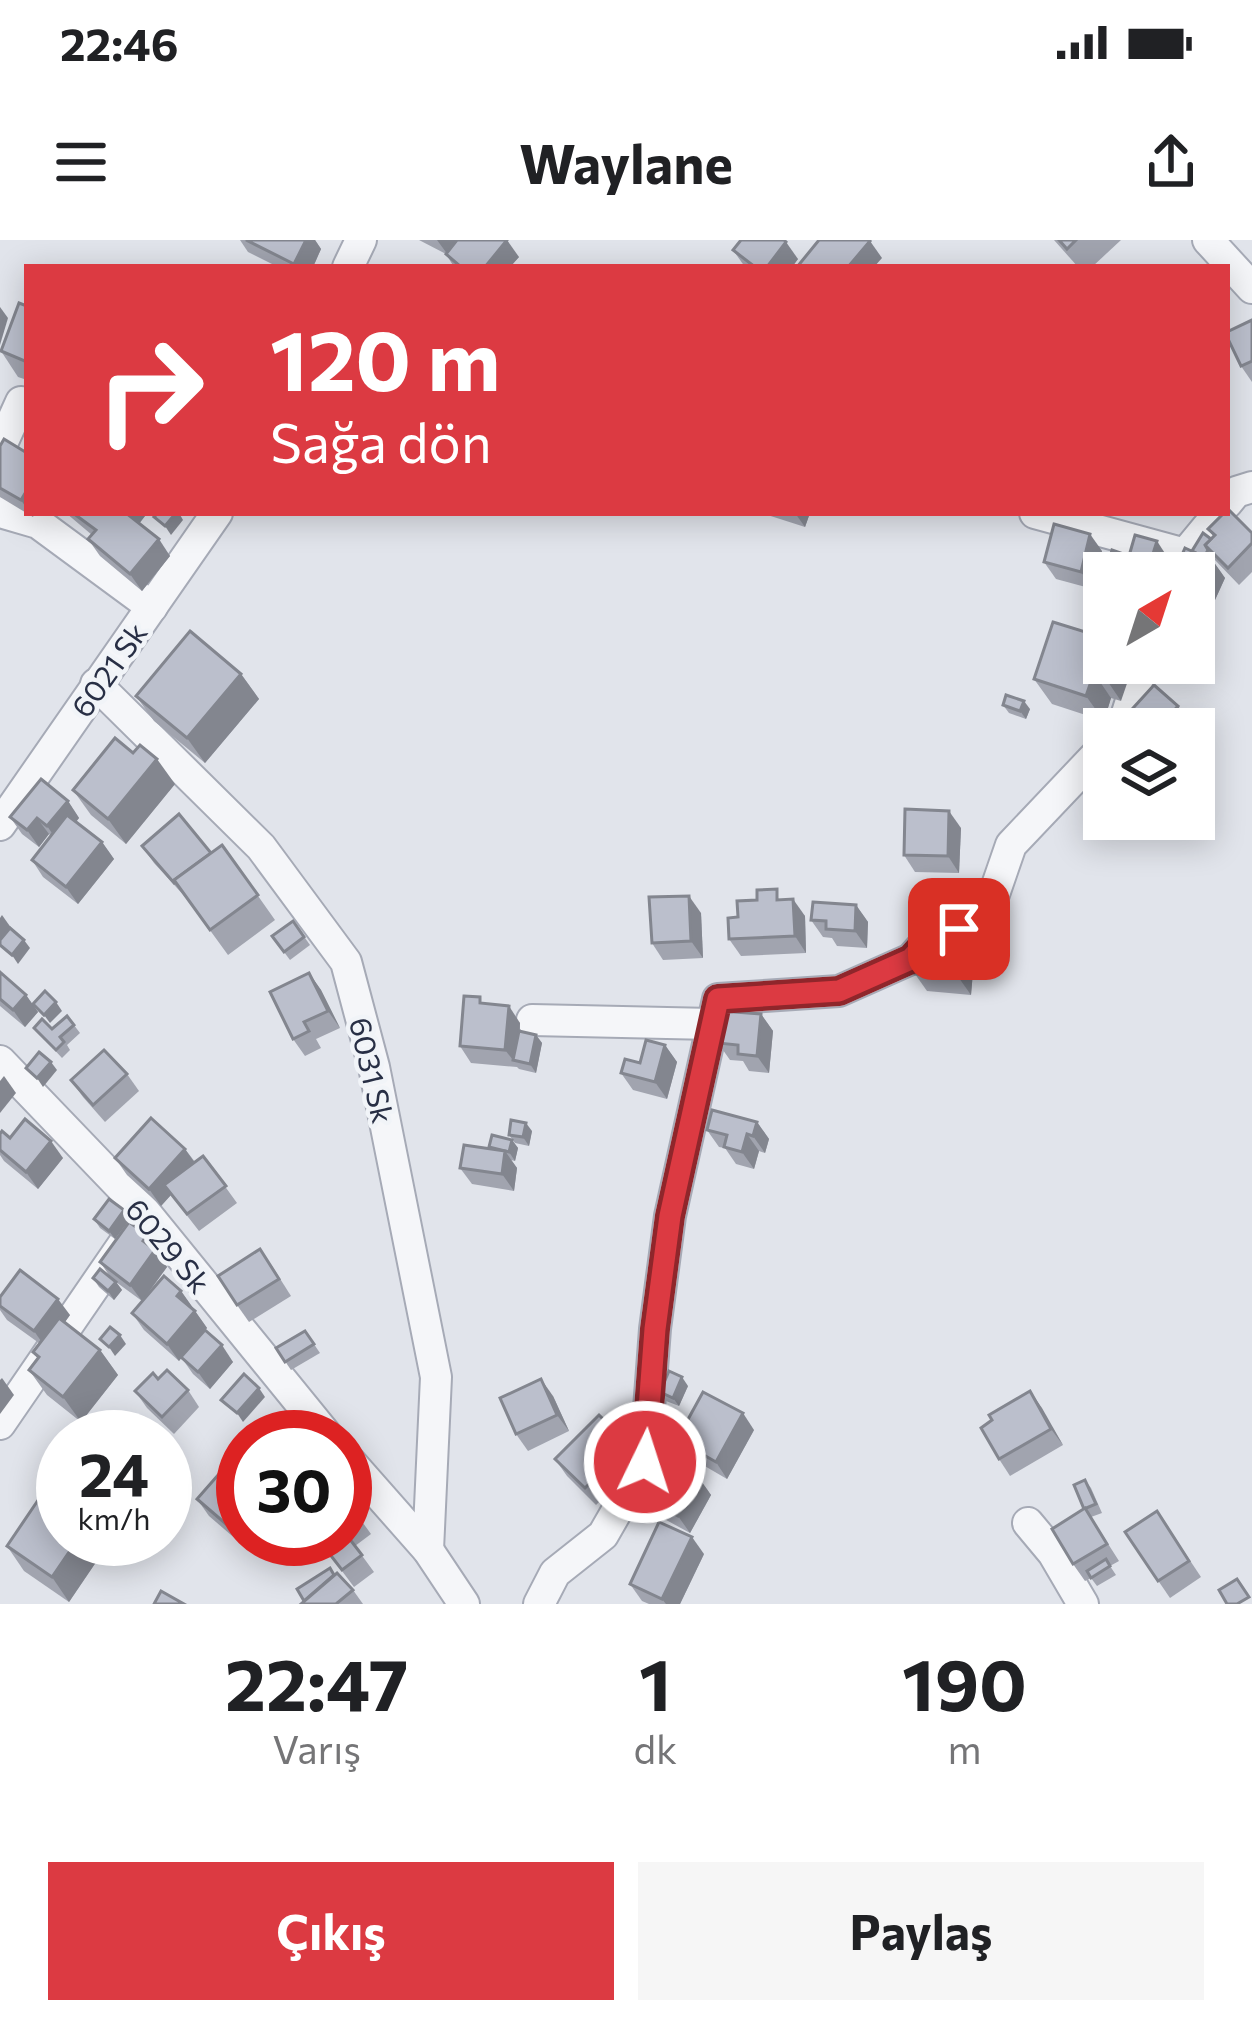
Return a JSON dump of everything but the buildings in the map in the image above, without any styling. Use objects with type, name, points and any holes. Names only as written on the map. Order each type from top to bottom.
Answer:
[{"type":"street","points":[[1208,240],[1252,288]]},
{"type":"street","points":[[0,447],[21,402]]},
{"type":"street","points":[[0,512],[38,523],[152,607]]},
{"type":"street","name":"6021 Sk","points":[[0,825],[216,516]]},
{"type":"street","points":[[1044,516],[1149,552]]},
{"type":"street","points":[[1189,552],[1217,516]]},
{"type":"street","name":"6031 Sk","points":[[96,684],[261,848],[346,962],[374,1067],[436,1377],[428,1550]]},
{"type":"street","points":[[539,1604],[555,1573],[603,1535],[645,1462],[670,1216],[718,999],[839,991],[911,959],[935,932],[983,926],[1011,844],[1083,770]]},
{"type":"street","points":[[532,1020],[712,1024]]},
{"type":"street","name":"6029 Sk","points":[[0,1061],[145,1212],[306,1410]]},
{"type":"street","points":[[0,1424],[145,1212]]},
{"type":"street","points":[[372,1487],[428,1550],[464,1604]]},
{"type":"street","points":[[1028,1523],[1053,1553],[1083,1604]]},
{"type":"route","points":[[645,1462],[670,1216],[718,999],[839,991],[911,959],[935,932],[959,929]]}]
